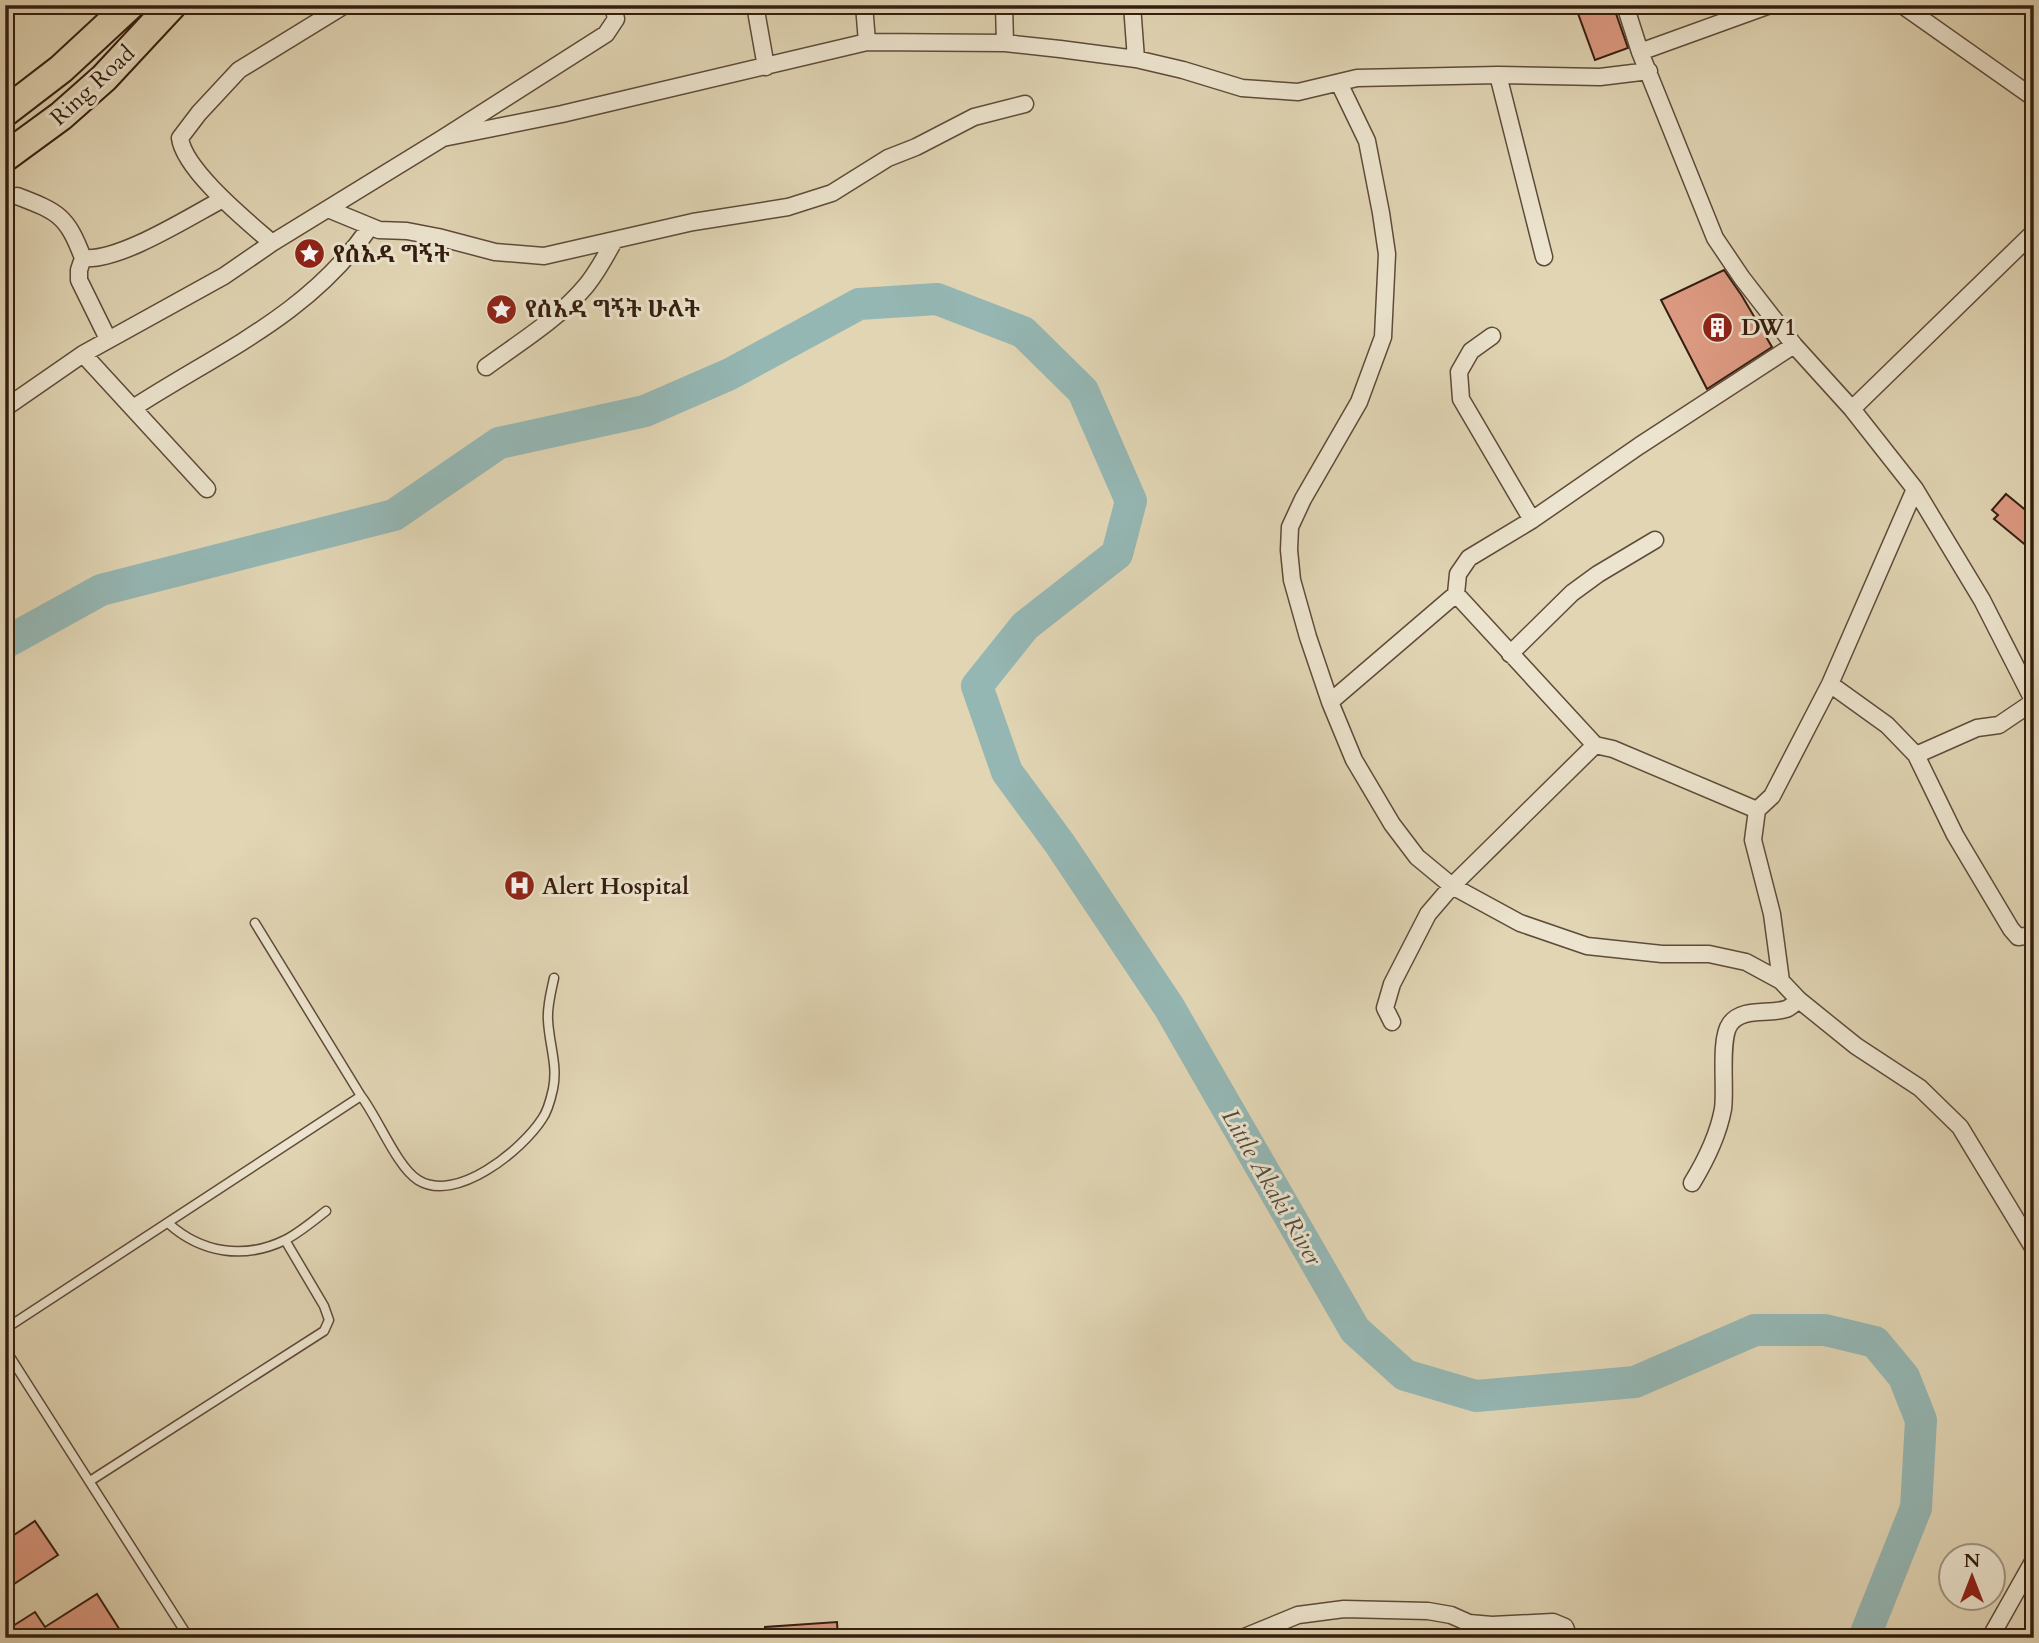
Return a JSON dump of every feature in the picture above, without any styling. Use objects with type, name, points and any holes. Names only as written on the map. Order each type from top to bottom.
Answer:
[{"type":"highway","name":"Ring Road","points":[[5,112],[61,69],[130,5]]},
{"type":"highway","name":"Ring Road","points":[[5,156],[61,116],[104,78],[173,5]]},
{"type":"street","points":[[272,243],[223,199],[182,151],[180,138],[239,70],[345,5]]},
{"type":"street","points":[[5,408],[83,354],[224,276],[272,243],[606,34],[616,19],[613,5]]},
{"type":"street","points":[[755,5],[766,67]]},
{"type":"street","points":[[864,5],[867,42]]},
{"type":"street","points":[[1004,5],[1005,43]]},
{"type":"street","points":[[1132,5],[1136,60]]},
{"type":"street","points":[[1625,5],[1640,52],[1715,238],[1794,345],[1852,409],[1915,489],[1982,600],[2034,702],[1999,725],[1977,728],[1916,755]]},
{"type":"street","points":[[1640,52],[1770,5]]},
{"type":"street","points":[[1902,5],[2034,98]]},
{"type":"street","points":[[443,138],[562,114],[867,42],[1005,43],[1136,60],[1183,70],[1242,88],[1298,92],[1357,78],[1498,75],[1600,77],[1649,71]]},
{"type":"street","points":[[1498,75],[1544,257]]},
{"type":"street","points":[[1339,83],[1367,141],[1387,254],[1384,324],[1378,350],[1359,402],[1303,499],[1290,527],[1289,550],[1292,580],[1331,702],[1354,760],[1392,824],[1418,857],[1451,886],[1520,923],[1587,946],[1662,954],[1710,954],[1746,962],[1781,981],[1798,1000],[1856,1046],[1920,1088],[1960,1128],[2034,1249]]},
{"type":"street","points":[[328,209],[379,230],[407,231],[495,251],[544,256],[693,222],[788,207],[832,193],[888,158],[916,147],[974,117],[1025,104]]},
{"type":"street","points":[[17,196],[43,206],[66,221],[83,258],[79,280],[108,339]]},
{"type":"street","points":[[83,258],[96,260],[118,253],[223,199]]},
{"type":"street","points":[[133,408],[186,374],[242,344],[286,314],[338,268],[370,227]]},
{"type":"street","points":[[1852,409],[2034,232]]},
{"type":"street","points":[[486,367],[549,322],[584,288],[614,241]]},
{"type":"street","points":[[1492,336],[1471,351],[1459,372],[1461,399],[1532,520]]},
{"type":"street","points":[[1331,702],[1456,594],[1458,574],[1469,558],[1532,520],[1639,446],[1794,345]]},
{"type":"street","points":[[83,354],[207,489]]},
{"type":"street","points":[[1781,981],[1772,914],[1753,840],[1757,810],[1772,796],[1830,684],[1915,489]]},
{"type":"street","points":[[1510,654],[1572,593],[1655,540]]},
{"type":"street","points":[[1456,594],[1595,745],[1612,749],[1757,810]]},
{"type":"street","points":[[1830,684],[1887,725],[1916,755],[1955,835],[2011,929],[2018,937],[2034,935]]},
{"type":"street","points":[[1392,1022],[1385,1008],[1392,984],[1428,914],[1451,886],[1595,745]]},
{"type":"street","points":[[1692,1183],[1706,1161],[1718,1131],[1723,1108],[1724,1046],[1729,1025],[1741,1014],[1788,1009],[1798,1000]]},
{"type":"street","points":[[1990,1638],[2034,1560]]},
{"type":"street","points":[[1242,1638],[1298,1615],[1344,1609],[1428,1611],[1451,1615],[1469,1623],[1492,1625],[1553,1622],[1565,1628],[1569,1638]]},
{"type":"lane","points":[[255,923],[374,1113],[394,1150],[414,1178],[427,1185],[448,1186],[467,1182],[486,1171],[524,1140],[544,1117],[556,1072],[547,1019],[554,978]]},
{"type":"lane","points":[[5,1329],[361,1096]]},
{"type":"lane","points":[[167,1223],[184,1237],[210,1248],[237,1253],[285,1240],[326,1211]]},
{"type":"lane","points":[[90,1481],[324,1331],[329,1320],[324,1306],[285,1240]]},
{"type":"lane","points":[[5,1349],[9,1361],[90,1481],[189,1638]]},
{"type":"building","points":[[1583,5],[1613,5],[1628,48],[1595,60],[1576,8]]},
{"type":"building","name":"DW1","points":[[1724,270],[1772,347],[1707,389],[1661,300]]},
{"type":"building","points":[[2006,494],[2034,517],[2034,552],[1994,519],[1998,515],[1992,510]]},
{"type":"building","points":[[35,1521],[58,1555],[5,1590],[5,1541]]},
{"type":"building","points":[[97,1594],[125,1638],[5,1638],[5,1631],[35,1612],[45,1627]]},
{"type":"building","points":[[837,1622],[838,1638],[765,1638],[765,1627]]},
{"type":"waterway","name":"Little Akaki River","points":[[5,643],[101,590],[394,515],[499,443],[645,411],[730,374],[859,304],[937,299],[1023,332],[1083,391],[1131,501],[1117,554],[1025,626],[977,686],[1007,772],[1060,844],[1169,1007],[1355,1330],[1405,1375],[1476,1396],[1635,1382],[1755,1330],[1825,1330],[1875,1342],[1904,1377],[1921,1420],[1916,1508],[1864,1638]]},
{"type":"place","name":"የሰአዳ ግኝት","points":[[310,254]]},
{"type":"place","name":"የሰአዳ ግኝት ሁለት","points":[[502,309]]},
{"type":"place","name":"DW1","points":[[1718,327]]},
{"type":"place","name":"Alert Hospital","points":[[519,886]]}]
